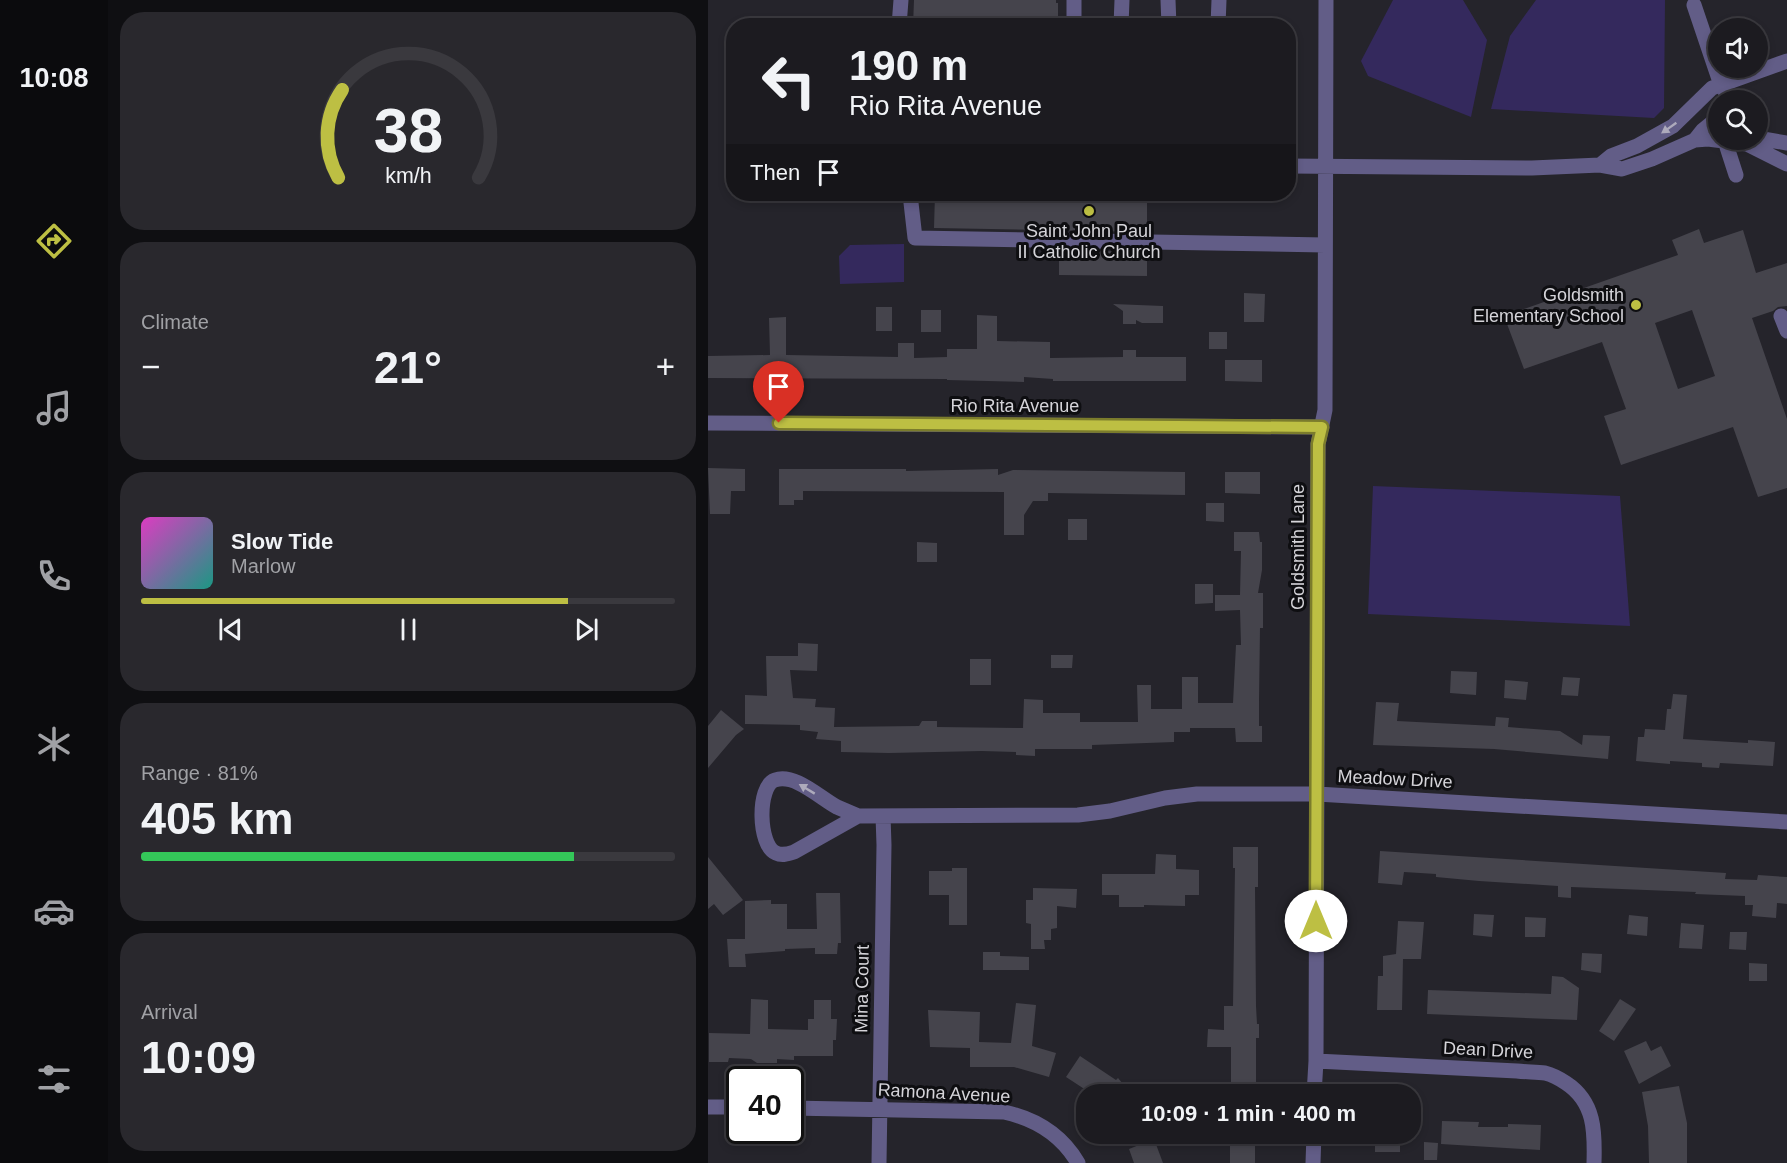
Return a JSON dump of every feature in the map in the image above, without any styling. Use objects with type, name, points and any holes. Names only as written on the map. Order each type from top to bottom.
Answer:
[{"type":"street","points":[[900,18],[901,0]]},
{"type":"street","points":[[1074,0],[1074,18]]},
{"type":"street","points":[[1121,18],[1122,0]]},
{"type":"street","points":[[1168,0],[1169,18]]},
{"type":"street","points":[[1218,18],[1219,0]]},
{"type":"street","name":"Goldsmith Lane","points":[[1315,1084],[1318,444],[1325,410],[1326,0]]},
{"type":"street","points":[[1694,5],[1725,90]]},
{"type":"street","points":[[1600,165],[1611,156],[1648,141],[1673,126],[1724,84],[1787,61]]},
{"type":"street","points":[[1695,140],[1708,126]]},
{"type":"street","points":[[1296,166],[1532,168],[1600,165],[1622,169],[1695,140],[1708,139]]},
{"type":"street","points":[[1768,141],[1787,143]]},
{"type":"street","points":[[1728,150],[1736,175]]},
{"type":"street","points":[[1759,150],[1787,164]]},
{"type":"street","points":[[911,201],[915,238],[1325,245]]},
{"type":"street","name":"Rio Rita Avenue","points":[[708,423],[1322,427]]},
{"type":"street","name":"Meadow Drive","points":[[858,816],[794,852],[783,855],[774,853],[767,846],[763,833],[763,799],[766,788],[773,780],[784,779],[796,782],[858,816],[1078,815],[1197,794],[1317,794],[1787,822]]},
{"type":"street","name":"Mina Court","points":[[879,1163],[883,816]]},
{"type":"street","name":"Dean Drive","points":[[1316,1061],[1517,1071],[1552,1076],[1574,1088],[1588,1107],[1594,1130],[1594,1163]]},
{"type":"street","points":[[708,1107],[726,1107]]},
{"type":"street","name":"Ramona Avenue","points":[[804,1108],[1004,1112],[1023,1116],[1052,1132],[1078,1163]]},
{"type":"street","points":[[1313,1163],[1314,1144]]},
{"type":"shaded area","points":[[1393,0],[1463,0],[1487,40],[1471,117],[1368,76],[1361,61]]},
{"type":"shaded area","points":[[1536,0],[1665,0],[1664,108],[1654,118],[1491,109],[1510,36]]},
{"type":"shaded area","points":[[904,244],[904,282],[840,284],[839,256],[850,245]]},
{"type":"shaded area","points":[[1373,486],[1620,496],[1630,626],[1368,614]]},
{"type":"building","points":[[914,0],[1056,0],[1058,3],[1058,18],[913,18]]},
{"type":"building","points":[[935,201],[1147,201],[1147,232],[934,228]]},
{"type":"building","points":[[1699,229],[1704,243],[1743,230],[1756,273],[1787,263],[1787,306],[1778,307],[1752,318],[1787,419],[1787,488],[1758,497],[1733,427],[1621,465],[1604,416],[1626,409],[1602,342],[1524,369],[1504,316],[1678,255],[1672,240]],"holes":[[[1692,310],[1715,376],[1678,389],[1655,323]]]},
{"type":"building","points":[[1097,251],[1147,252],[1147,276],[1059,275],[1059,256],[1097,257]]},
{"type":"building","points":[[1244,293],[1265,294],[1264,322],[1244,322]]},
{"type":"building","points":[[1113,304],[1163,306],[1163,323],[1142,323],[1136,320],[1136,324],[1123,324],[1123,311]]},
{"type":"building","points":[[876,307],[892,307],[892,331],[876,331]]},
{"type":"building","points":[[921,310],[941,310],[941,332],[921,332]]},
{"type":"building","points":[[977,315],[997,316],[997,341],[1050,342],[1050,358],[1123,357],[1123,350],[1136,350],[1136,357],[1186,357],[1186,381],[1053,381],[1053,379],[1024,377],[1024,382],[947,379],[708,378],[708,356],[770,355],[769,318],[786,317],[786,355],[898,357],[898,343],[914,343],[914,358],[947,357],[947,349],[977,349]]},
{"type":"building","points":[[1209,332],[1227,332],[1227,349],[1209,349]]},
{"type":"building","points":[[1225,360],[1262,360],[1262,382],[1225,381]]},
{"type":"building","points":[[708,468],[745,469],[745,491],[731,491],[730,514],[710,514]]},
{"type":"building","points":[[779,469],[906,469],[906,471],[998,469],[998,475],[1013,470],[1185,472],[1185,495],[1048,493],[1048,501],[1033,501],[1024,515],[1024,535],[1004,535],[1004,492],[803,491],[803,500],[794,500],[794,505],[779,505]]},
{"type":"building","points":[[1225,472],[1260,472],[1260,494],[1225,493]]},
{"type":"building","points":[[1206,503],[1224,503],[1224,522],[1206,521]]},
{"type":"building","points":[[1068,519],[1087,519],[1087,540],[1068,540]]},
{"type":"building","points":[[1234,532],[1259,532],[1260,542],[1262,542],[1262,570],[1258,593],[1263,593],[1259,701],[1259,726],[1262,726],[1262,742],[1236,742],[1235,728],[1190,728],[1190,732],[1174,732],[1174,742],[1092,745],[1092,749],[1035,749],[1035,756],[1016,755],[1016,752],[982,751],[841,752],[841,741],[816,739],[818,732],[800,730],[800,725],[745,724],[745,695],[767,696],[766,656],[798,656],[798,643],[818,644],[817,671],[790,670],[793,698],[816,699],[815,707],[835,708],[834,727],[919,726],[922,721],[937,721],[937,727],[1023,728],[1024,699],[1043,700],[1043,713],[1080,713],[1080,722],[1138,722],[1137,685],[1151,685],[1151,709],[1182,709],[1182,677],[1198,677],[1198,703],[1233,703],[1236,645],[1241,645],[1240,610],[1215,611],[1215,595],[1240,595],[1241,551],[1234,551]]},
{"type":"building","points":[[917,542],[937,543],[937,562],[917,562]]},
{"type":"building","points":[[1195,584],[1213,584],[1213,603],[1195,604]]},
{"type":"building","points":[[1051,655],[1073,655],[1072,668],[1051,668]]},
{"type":"building","points":[[970,659],[991,659],[991,685],[970,685]]},
{"type":"building","points":[[1451,671],[1477,672],[1476,695],[1450,693]]},
{"type":"building","points":[[1563,677],[1580,678],[1578,696],[1561,695]]},
{"type":"building","points":[[1505,680],[1528,682],[1526,700],[1504,698]]},
{"type":"building","points":[[1673,694],[1687,695],[1683,739],[1748,743],[1748,740],[1775,742],[1773,766],[1720,763],[1719,768],[1702,767],[1702,763],[1670,761],[1670,764],[1636,761],[1638,737],[1644,737],[1645,729],[1665,730],[1667,709],[1671,709]]},
{"type":"building","points":[[1376,702],[1399,703],[1397,721],[1495,726],[1496,717],[1509,718],[1508,727],[1560,731],[1582,745],[1583,735],[1610,736],[1608,759],[1494,749],[1373,745]]},
{"type":"building","points":[[721,710],[744,729],[736,735],[708,768],[708,726]]},
{"type":"building","points":[[1233,847],[1258,847],[1258,887],[1255,887],[1256,1006],[1257,1024],[1259,1024],[1259,1038],[1256,1038],[1256,1084],[1231,1084],[1231,1047],[1207,1047],[1208,1029],[1224,1030],[1224,1006],[1233,1006],[1235,868],[1233,868]]},
{"type":"building","points":[[1380,851],[1726,873],[1725,879],[1757,880],[1758,875],[1787,877],[1787,904],[1777,903],[1776,918],[1752,916],[1753,905],[1745,905],[1745,896],[1571,887],[1571,898],[1558,897],[1558,886],[1479,881],[1436,877],[1436,874],[1404,872],[1402,885],[1378,883]]},
{"type":"building","points":[[1156,854],[1176,855],[1176,869],[1199,870],[1199,895],[1185,895],[1185,906],[1119,907],[1119,895],[1102,895],[1102,874],[1155,874]]},
{"type":"building","points":[[708,857],[743,900],[723,915],[714,904],[708,909]]},
{"type":"building","points":[[952,868],[967,868],[967,925],[949,925],[949,895],[929,895],[929,871],[952,871]]},
{"type":"building","points":[[1033,888],[1077,889],[1076,908],[1057,906],[1057,928],[1051,929],[1051,940],[1044,940],[1045,949],[1031,949],[1031,924],[1026,923],[1026,900],[1033,900]]},
{"type":"building","points":[[816,893],[840,893],[841,943],[838,943],[837,954],[815,954],[815,948],[785,949],[785,951],[745,954],[746,967],[729,967],[727,939],[745,939],[745,901],[771,900],[771,904],[787,904],[787,929],[817,929]]},
{"type":"building","points":[[1474,914],[1494,915],[1492,937],[1473,935]]},
{"type":"building","points":[[1629,915],[1648,917],[1647,936],[1627,934]]},
{"type":"building","points":[[1525,917],[1546,918],[1545,937],[1525,937]]},
{"type":"building","points":[[1398,921],[1424,922],[1421,959],[1403,959],[1402,1010],[1377,1010],[1378,976],[1383,976],[1383,956],[1396,954]]},
{"type":"building","points":[[1681,923],[1704,925],[1702,949],[1679,948]]},
{"type":"building","points":[[1730,932],[1747,932],[1746,950],[1729,949]]},
{"type":"building","points":[[983,952],[1000,952],[1000,956],[1029,957],[1029,970],[983,970]]},
{"type":"building","points":[[1582,953],[1602,954],[1601,973],[1581,970]]},
{"type":"building","points":[[1749,963],[1767,964],[1767,981],[1749,981]]},
{"type":"building","points":[[1552,976],[1563,977],[1579,988],[1577,1020],[1427,1014],[1428,990],[1551,994]]},
{"type":"building","points":[[751,999],[768,1000],[768,1029],[808,1030],[808,1019],[814,1019],[814,1000],[831,1000],[831,1019],[837,1019],[833,1056],[794,1056],[794,1060],[777,1059],[777,1063],[757,1063],[751,1059],[729,1058],[728,1062],[709,1062],[709,1033],[750,1034]]},
{"type":"building","points":[[1620,999],[1636,1009],[1614,1041],[1599,1031]]},
{"type":"building","points":[[1016,1003],[1036,1005],[1032,1046],[1056,1053],[1049,1077],[1014,1067],[970,1067],[970,1048],[930,1047],[928,1010],[980,1012],[979,1042],[1011,1043]]},
{"type":"building","points":[[1646,1041],[1651,1051],[1661,1046],[1671,1066],[1639,1084],[1624,1051]]},
{"type":"building","points":[[1080,1056],[1116,1080],[1118,1078],[1123,1084],[1077,1084],[1066,1077]]},
{"type":"building","points":[[1679,1086],[1687,1123],[1687,1163],[1649,1163],[1648,1126],[1642,1092]]},
{"type":"building","points":[[1442,1121],[1479,1122],[1478,1127],[1508,1127],[1508,1124],[1541,1125],[1540,1150],[1441,1144]]},
{"type":"building","points":[[1424,1142],[1438,1143],[1437,1160],[1424,1160]]},
{"type":"building","points":[[1142,1144],[1156,1144],[1163,1163],[1134,1163],[1129,1149]]},
{"type":"building","points":[[1375,1144],[1400,1144],[1400,1152],[1375,1152]]},
{"type":"building","points":[[1230,1145],[1255,1145],[1255,1163],[1230,1163]]},
{"type":"place","name":"Saint John Paul II Catholic Church","points":[[1089,211]]},
{"type":"place","name":"Goldsmith Elementary School","points":[[1636,305]]},
{"type":"route","points":[[779,423],[1322,427],[1318,444],[1316,921]]}]
